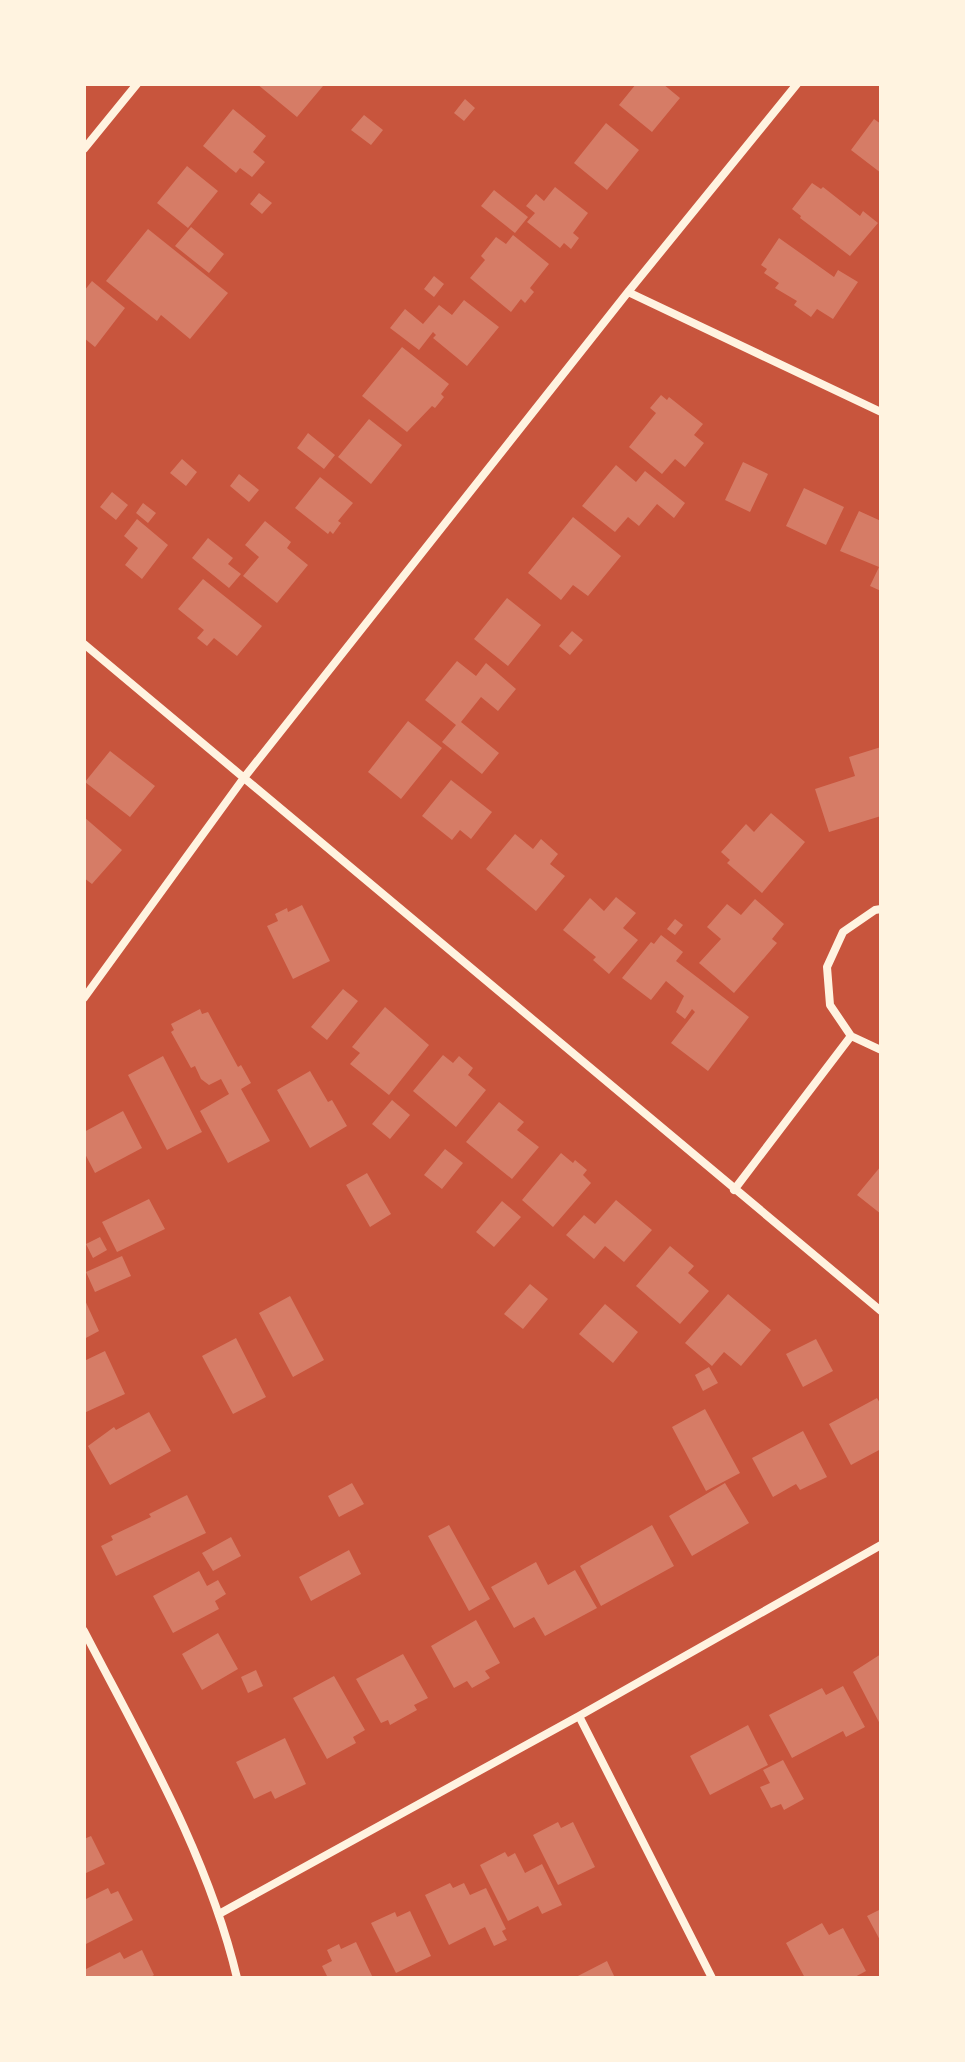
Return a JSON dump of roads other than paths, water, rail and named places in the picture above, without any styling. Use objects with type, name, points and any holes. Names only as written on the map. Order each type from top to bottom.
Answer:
[{"type":"street","points":[[84,149],[137,84]]},
{"type":"street","points":[[84,998],[243,779],[628,292],[797,84]]},
{"type":"street","points":[[628,292],[881,412]]},
{"type":"street","points":[[84,644],[881,1311]]},
{"type":"street","points":[[881,909],[843,932],[827,967],[830,1005],[851,1036],[881,1050]]},
{"type":"street","points":[[734,1190],[851,1036]]},
{"type":"street","points":[[219,1914],[881,1545]]},
{"type":"street","points":[[84,1631],[172,1801],[219,1914],[237,1978]]},
{"type":"street","points":[[579,1716],[712,1978]]}]
